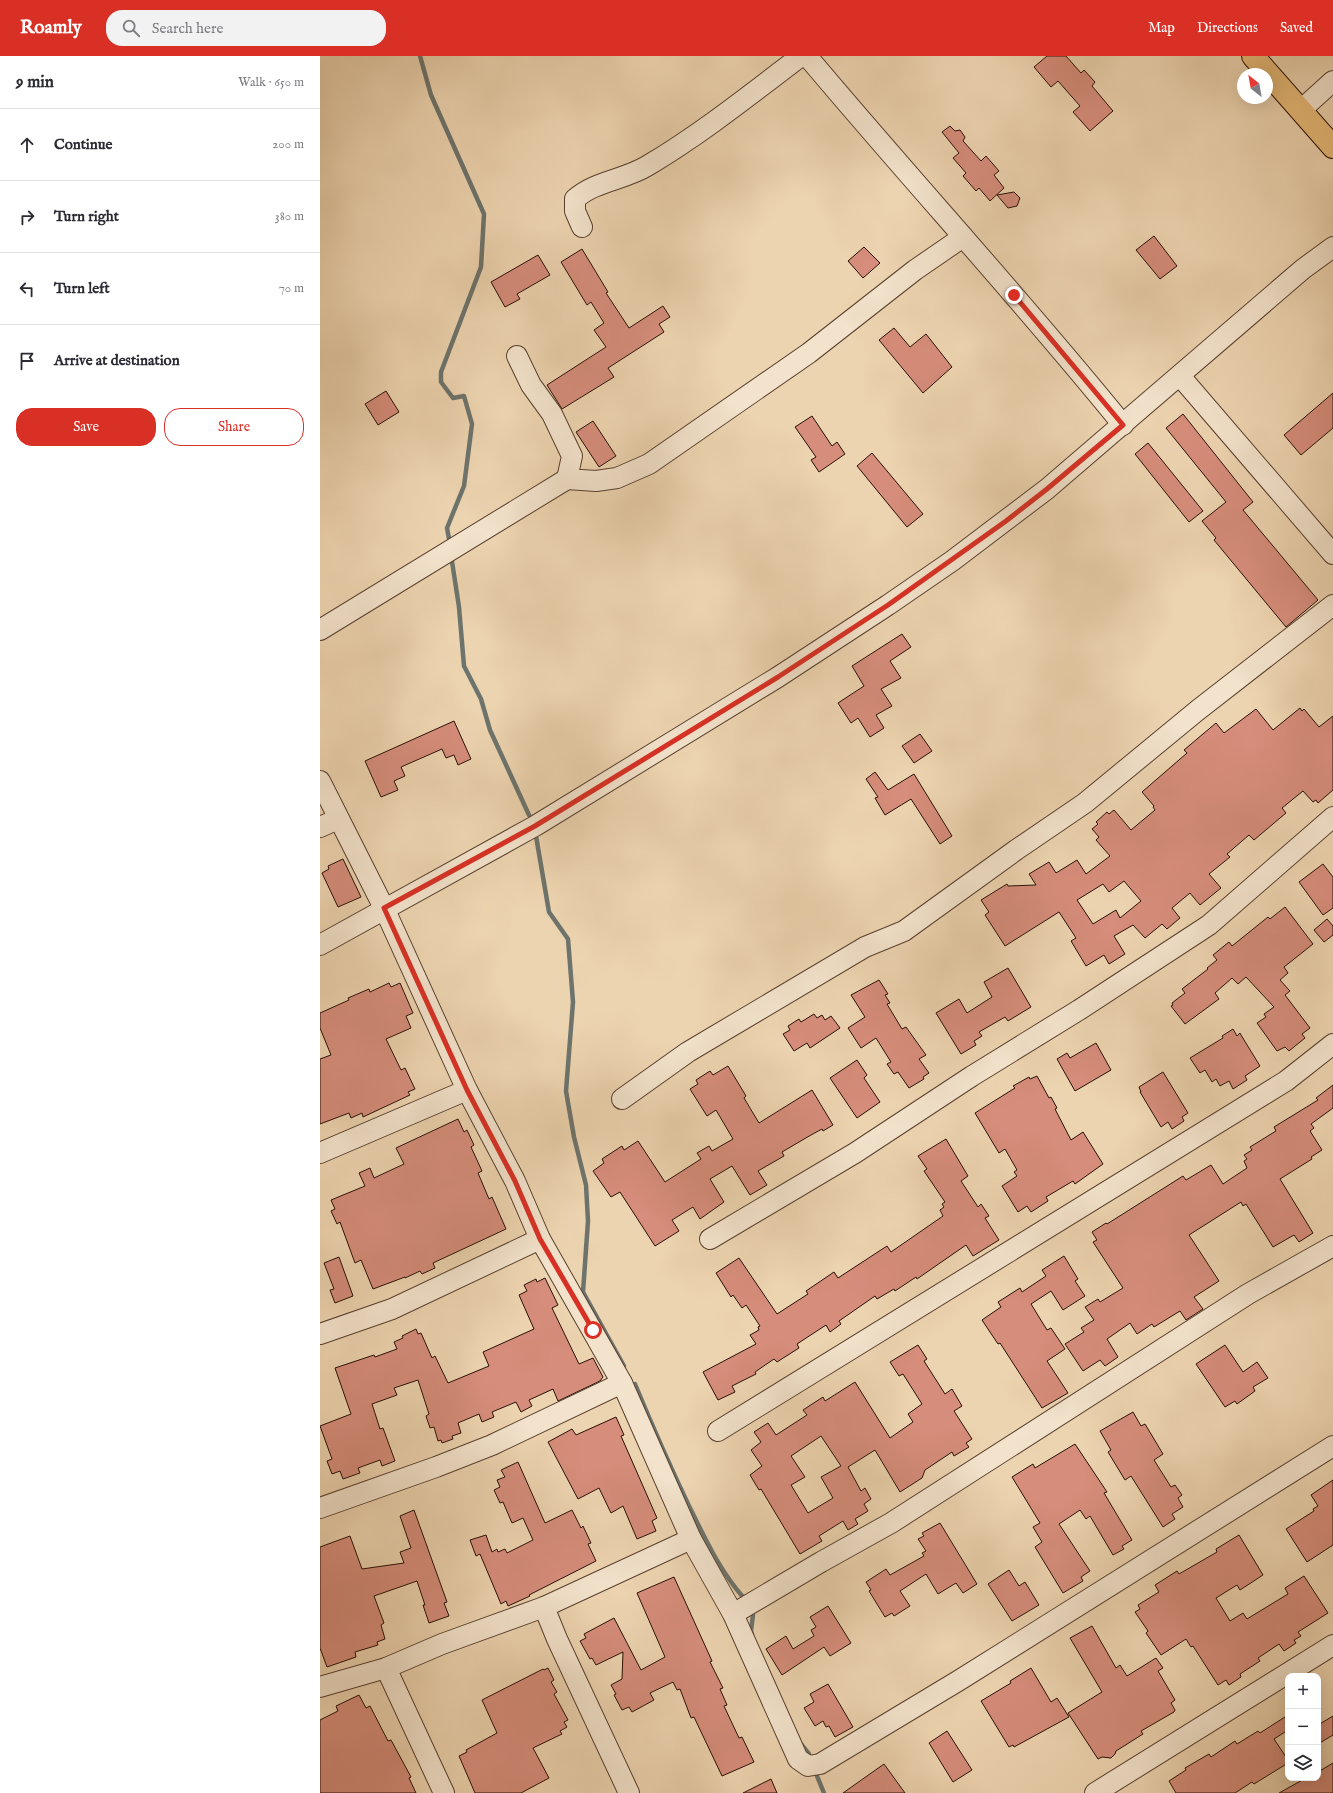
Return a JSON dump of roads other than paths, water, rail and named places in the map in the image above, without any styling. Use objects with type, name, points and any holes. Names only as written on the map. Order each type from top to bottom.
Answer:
[{"type":"main road","points":[[1253,56],[1333,146]]},
{"type":"street","points":[[582,228],[575,211],[575,199],[583,192],[645,168],[672,151],[801,56]]},
{"type":"street","points":[[807,56],[1023,306],[1123,425]]},
{"type":"street","points":[[1301,110],[1333,81]]},
{"type":"street","points":[[320,630],[567,479],[596,481],[617,478],[648,464],[809,353],[915,270],[963,237]]},
{"type":"street","points":[[320,945],[384,908],[535,826],[778,677],[882,609],[1006,521],[1047,489],[1303,269],[1333,247]]},
{"type":"street","points":[[517,356],[532,385],[552,414],[572,456],[567,479]]},
{"type":"street","points":[[1180,376],[1333,554]]},
{"type":"street","points":[[622,1099],[688,1052],[865,947],[904,931],[1016,850],[1085,803],[1198,710],[1333,604]]},
{"type":"street","points":[[320,780],[338,819],[384,908],[467,1090],[515,1181],[540,1239],[622,1383],[691,1539],[734,1614],[798,1759],[808,1766],[820,1764],[971,1672],[1333,1446]]},
{"type":"street","points":[[710,1239],[855,1153],[972,1076],[1079,1010],[1209,925],[1333,817]]},
{"type":"street","points":[[320,827],[338,819]]},
{"type":"street","points":[[718,1431],[1286,1082],[1333,1044]]},
{"type":"street","points":[[320,1153],[467,1090]]},
{"type":"street","points":[[320,1334],[392,1309],[540,1239]]},
{"type":"street","points":[[734,1614],[821,1562],[892,1523],[1248,1294],[1333,1246]]},
{"type":"street","points":[[320,1508],[436,1467],[492,1445],[622,1383]]},
{"type":"street","points":[[320,1687],[386,1668],[442,1644],[544,1607],[691,1539]]},
{"type":"street","points":[[544,1607],[557,1639],[629,1793]]},
{"type":"street","points":[[1095,1793],[1333,1645]]},
{"type":"street","points":[[386,1668],[444,1793]]},
{"type":"waterway","points":[[420,56],[431,95],[484,214],[481,267],[441,372],[441,382],[453,398],[464,396],[472,424],[464,486],[447,528],[450,544]]},
{"type":"waterway","points":[[451,555],[459,607],[464,666],[481,699],[490,730],[529,815]]},
{"type":"waterway","points":[[536,836],[549,912],[568,939],[573,1002],[566,1091],[574,1137],[586,1185],[588,1221],[583,1292],[624,1366]]},
{"type":"waterway","points":[[635,1384],[675,1476],[707,1542],[734,1587],[743,1597]]},
{"type":"waterway","points":[[752,1635],[753,1615]]},
{"type":"waterway","points":[[801,1744],[809,1754]]},
{"type":"waterway","points":[[817,1776],[824,1793]]}]
